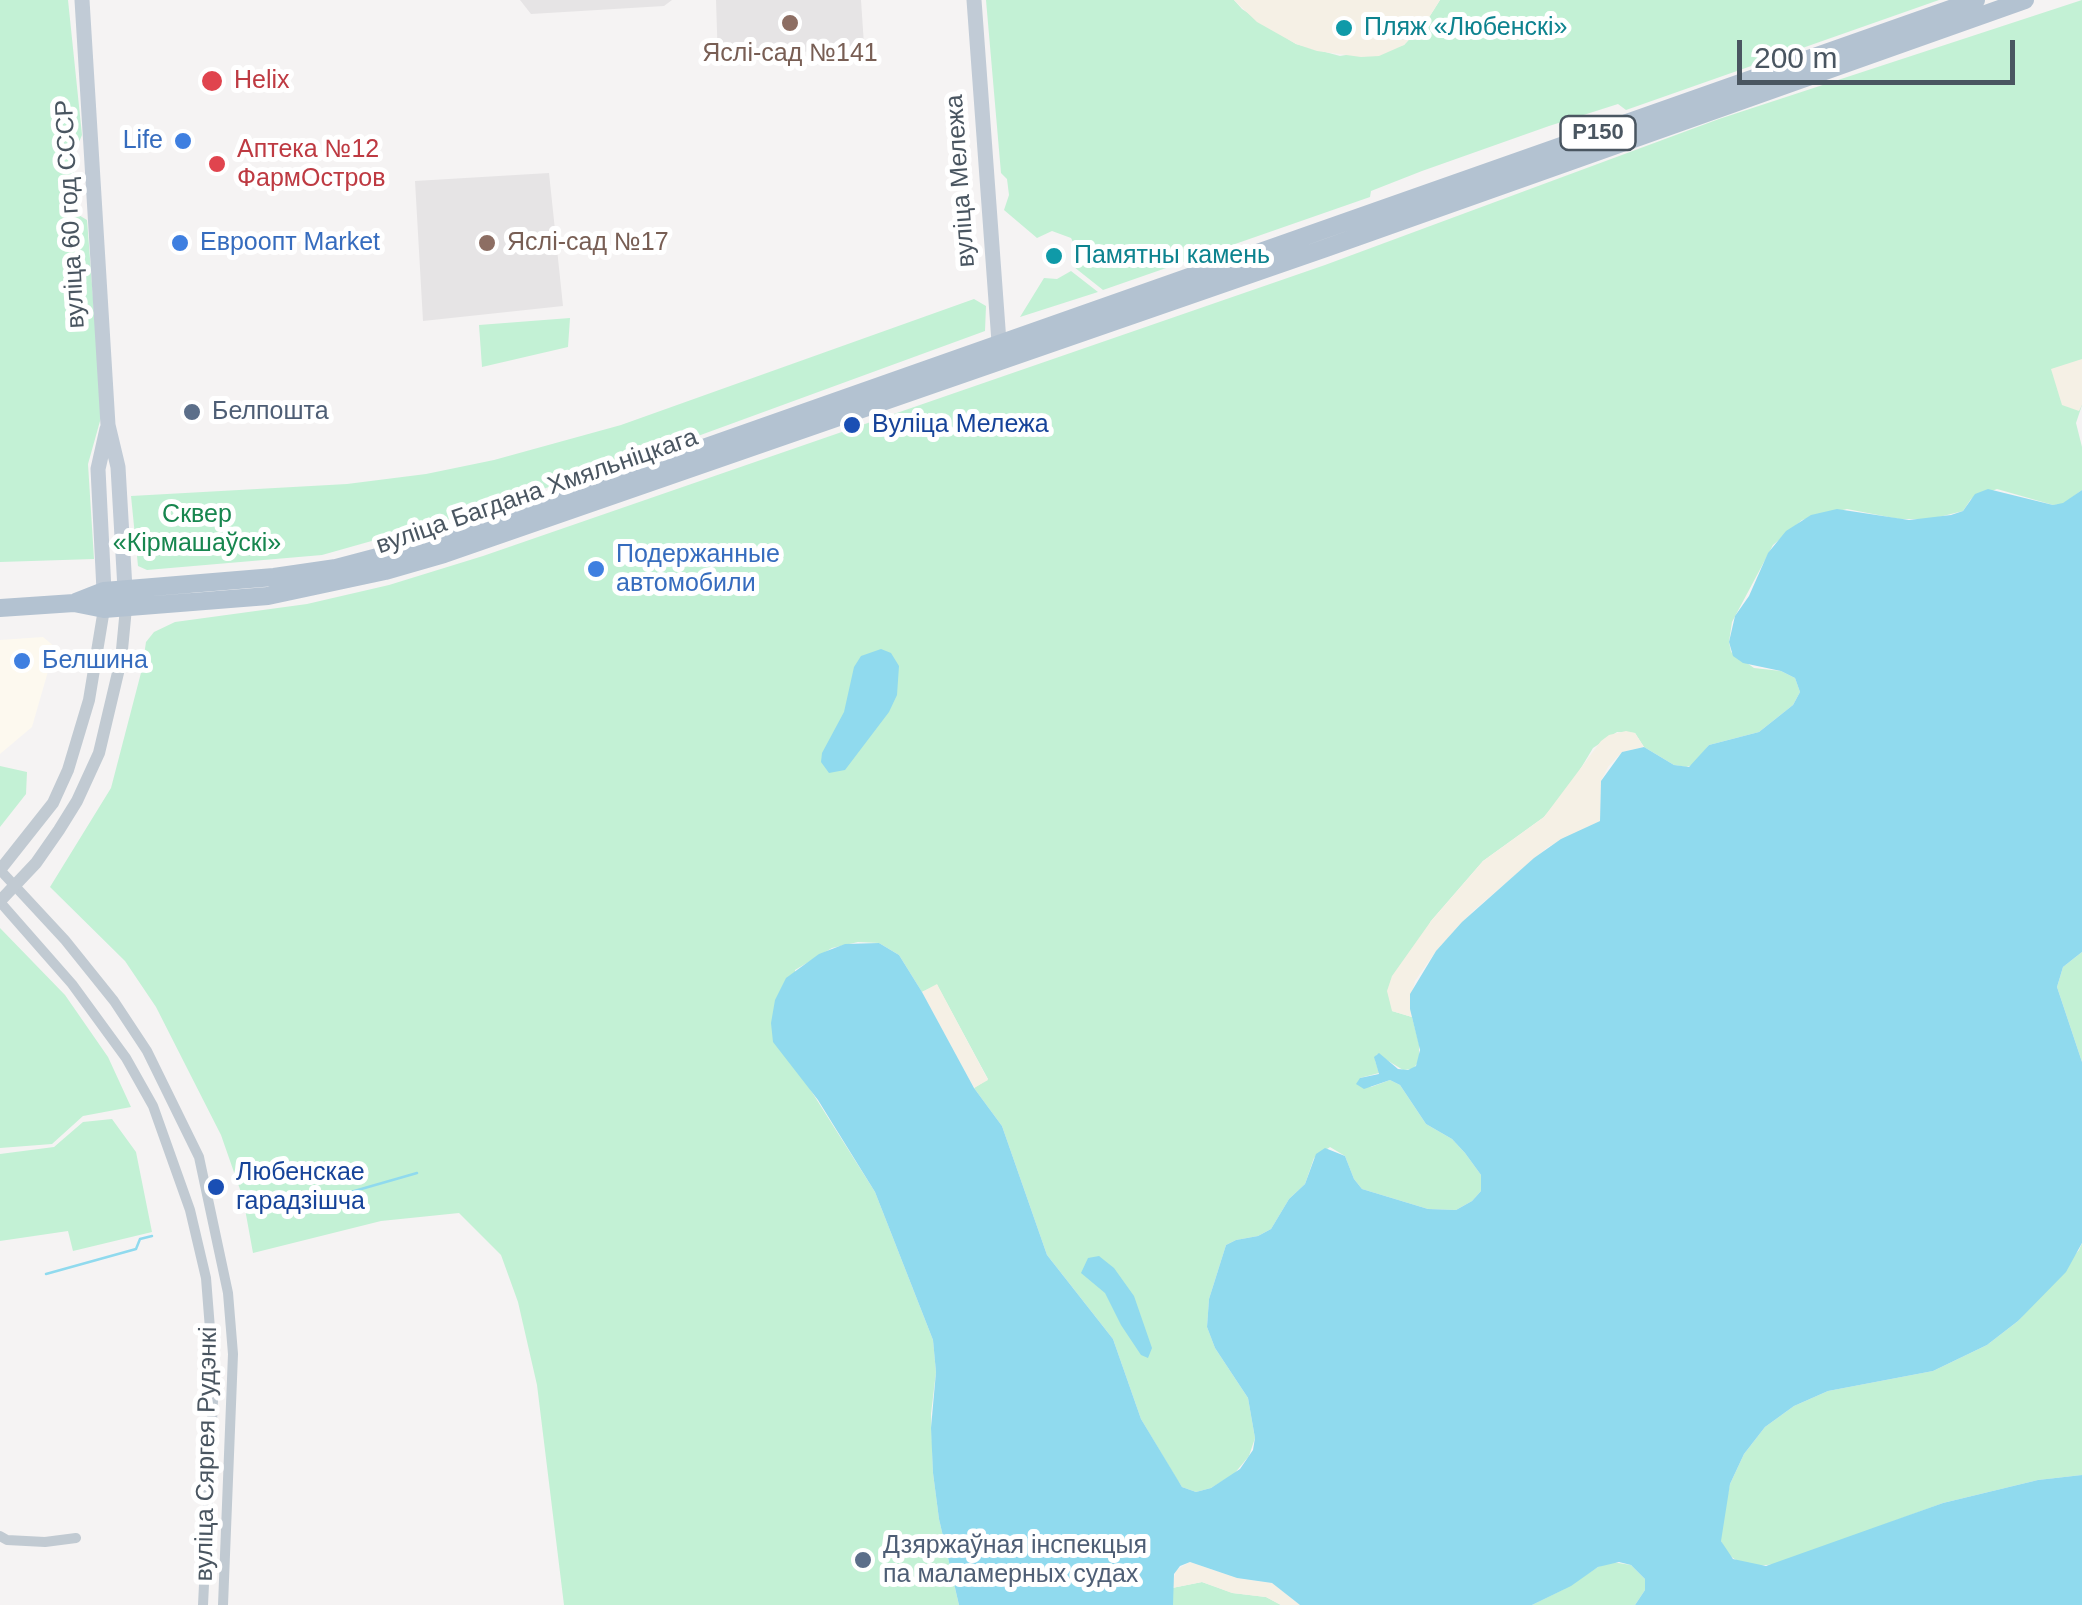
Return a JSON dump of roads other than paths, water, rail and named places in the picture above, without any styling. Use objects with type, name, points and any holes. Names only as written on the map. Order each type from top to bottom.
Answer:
[{"type":"main road","name":"вуліца 60 год СССР","points":[[82,0],[108,425],[118,466],[126,598]]},
{"type":"main road","name":"вуліца Мележа","points":[[974,0],[1001,350]]},
{"type":"main road","name":"Р150","points":[[1001,350],[1326,248],[1976,0]]},
{"type":"main road","name":"Р150","points":[[1615,136],[2025,0]]},
{"type":"main road","name":"вуліца Багдана Хмяльніцкага","points":[[0,608],[126,598],[268,596],[414,563],[1001,350]]},
{"type":"main road","name":"вуліца 60 год СССР","points":[[104,600],[98,469],[108,425]]},
{"type":"street","points":[[0,902],[36,864],[59,830],[99,754],[122,660],[126,598]]},
{"type":"street","points":[[0,870],[53,803],[68,770],[90,700],[104,600]]},
{"type":"street","name":"вуліца Сяргея Рудэнкі","points":[[0,870],[114,1000],[147,1051],[198,1156],[228,1294],[234,1354],[223,1605]]},
{"type":"street","name":"вуліца Сяргея Рудэнкі","points":[[0,902],[72,984],[126,1058],[153,1106],[190,1210],[206,1278],[214,1380],[204,1605]]},
{"type":"street","points":[[0,1536],[7,1540],[44,1542],[76,1538]]},
{"type":"water","points":[[1988,489],[2053,505],[2082,490],[2082,952],[2063,967],[2057,987],[2082,1062],[2082,1243],[2066,1272],[2018,1321],[1987,1345],[1933,1371],[1828,1391],[1794,1406],[1765,1427],[1744,1454],[1730,1484],[1721,1541],[1733,1559],[1766,1566],[1943,1503],[2038,1480],[2082,1475],[2082,1605],[1635,1605],[1645,1590],[1645,1579],[1631,1565],[1619,1562],[1598,1567],[1532,1605],[1300,1605],[1272,1583],[1237,1578],[1190,1562],[1174,1574],[1173,1605],[959,1605],[939,1519],[933,1473],[933,1340],[875,1192],[818,1100],[773,1042],[775,1000],[786,978],[819,954],[845,944],[879,943],[899,955],[974,1088],[1002,1126],[1047,1255],[1113,1339],[1141,1419],[1182,1487],[1196,1492],[1211,1488],[1240,1469],[1253,1450],[1255,1438],[1248,1398],[1215,1348],[1207,1327],[1209,1299],[1226,1245],[1271,1229],[1289,1199],[1305,1184],[1316,1154],[1325,1148],[1345,1156],[1362,1189],[1428,1209],[1456,1210],[1481,1191],[1481,1175],[1465,1153],[1452,1139],[1426,1124],[1400,1085],[1390,1080],[1364,1089],[1356,1084],[1360,1078],[1379,1074],[1374,1057],[1379,1053],[1398,1069],[1416,1066],[1420,1050],[1410,994],[1436,951],[1462,922],[1534,858],[1561,839],[1600,821],[1601,781],[1622,752],[1644,747],[1674,765],[1689,767],[1709,745],[1759,732],[1793,705],[1800,692],[1795,678],[1743,663],[1733,656],[1729,642],[1735,616],[1749,596],[1768,553],[1786,531],[1811,515],[1837,509],[1909,520],[1951,515],[1963,511],[1975,494]]},
{"type":"water","points":[[881,649],[891,653],[899,666],[897,695],[889,712],[845,770],[829,773],[821,762],[822,753],[844,712],[854,667],[861,656]]},
{"type":"water","points":[[1099,1256],[1114,1268],[1134,1296],[1152,1348],[1148,1358],[1141,1355],[1121,1325],[1105,1293],[1081,1273],[1088,1258]]},
{"type":"waterway","points":[[257,1207],[274,1204],[288,1210],[417,1173]]},
{"type":"waterway","points":[[46,1274],[136,1249],[140,1239],[152,1236]]},
{"type":"place","name":"Яслі-сад №141","points":[[790,23]]},
{"type":"place","name":"Пляж «Любенскі»","points":[[1344,28]]},
{"type":"place","name":"Helix","points":[[212,81]]},
{"type":"place","name":"Life","points":[[183,141]]},
{"type":"place","name":"Аптека №12 ФармОстров","points":[[217,164]]},
{"type":"place","name":"Евроопт Market","points":[[180,243]]},
{"type":"place","name":"Яслі-сад №17","points":[[487,243]]},
{"type":"place","name":"Памятны камень","points":[[1054,256]]},
{"type":"place","name":"Белпошта","points":[[192,412]]},
{"type":"place","name":"Вуліца Мележа","points":[[852,425]]},
{"type":"place","name":"Подержанные автомобили","points":[[596,569]]},
{"type":"place","name":"Белшина","points":[[22,661]]},
{"type":"place","name":"Любенскае гарадзішча","points":[[216,1187]]},
{"type":"place","name":"Дзяржаўная інспекцыя па маламерных судах","points":[[863,1560]]},
{"type":"park label","name":"Сквер «Кірмашаўскі»","points":[[197,530]]}]
